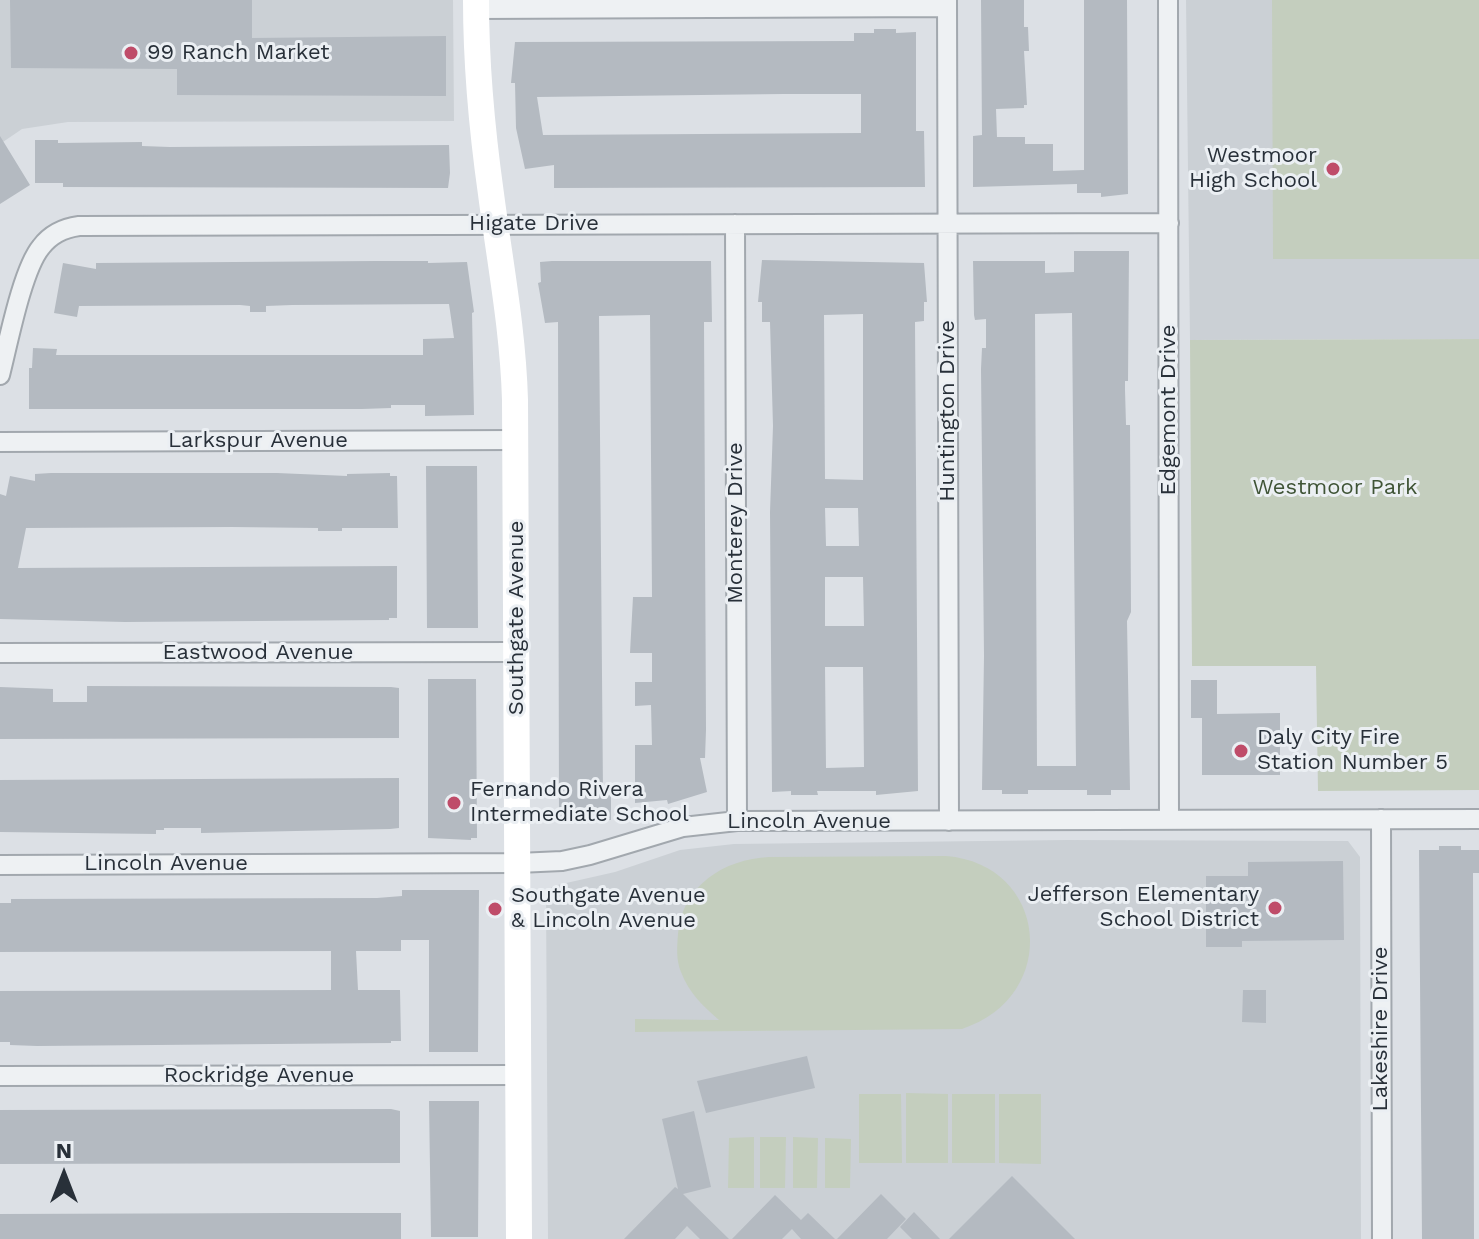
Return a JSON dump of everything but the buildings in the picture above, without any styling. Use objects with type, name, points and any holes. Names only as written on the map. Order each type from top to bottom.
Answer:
[{"type":"street","name":"Edgemont Drive","points":[[1168,0],[1169,820]]},
{"type":"street","points":[[476,4],[947,4]]},
{"type":"street","name":"Southgate Avenue","points":[[476,4],[481,110],[512,339],[516,440],[519,1239]]},
{"type":"street","name":"Huntington Drive","points":[[947,4],[949,821]]},
{"type":"street","name":"Higate Drive","points":[[0,375],[32,263],[46,241],[66,229],[79,226],[1169,223]]},
{"type":"street","name":"Monterey Drive","points":[[735,224],[737,821]]},
{"type":"street","name":"Larkspur Avenue","points":[[0,442],[516,440]]},
{"type":"street","name":"Eastwood Avenue","points":[[0,653],[517,652]]},
{"type":"street","name":"Lakeshire Drive","points":[[1381,819],[1382,1239]]},
{"type":"street","name":"Lincoln Avenue","points":[[0,865],[562,861],[683,827],[737,821],[1479,819]]},
{"type":"street","name":"Rockridge Avenue","points":[[0,1076],[518,1075]]},
{"type":"shaded area","points":[[0,0],[453,0],[454,121],[68,122],[22,129],[0,144]]},
{"type":"shaded area","name":"Westmoor High School","points":[[1186,0],[1479,0],[1479,339],[1190,340]]},
{"type":"shaded area","points":[[1348,841],[1360,857],[1361,1239],[548,1239],[546,893],[553,886],[615,872],[680,850],[734,844]]},
{"type":"green space","points":[[1272,0],[1479,0],[1479,259],[1273,259]]},
{"type":"green space","name":"Westmoor Park","points":[[1479,339],[1479,790],[1318,791],[1316,666],[1192,666],[1190,340]]},
{"type":"green space","points":[[946,856],[980,864],[1006,882],[1022,906],[1030,933],[1028,962],[1016,989],[994,1012],[962,1029],[635,1032],[635,1019],[719,1020],[692,993],[681,972],[677,949],[681,917],[697,889],[708,878],[736,863],[769,857]]},
{"type":"green space","points":[[906,1093],[948,1094],[948,1163],[906,1163]]},
{"type":"green space","points":[[859,1094],[901,1094],[902,1163],[859,1163]]},
{"type":"green space","points":[[952,1094],[995,1094],[995,1163],[952,1163]]},
{"type":"green space","points":[[999,1094],[1041,1094],[1041,1164],[999,1163]]},
{"type":"green space","points":[[754,1137],[754,1188],[728,1188],[729,1138]]},
{"type":"green space","points":[[760,1137],[786,1137],[785,1188],[760,1188]]},
{"type":"green space","points":[[793,1137],[818,1138],[817,1188],[793,1188]]},
{"type":"green space","points":[[825,1138],[851,1139],[850,1188],[825,1188]]},
{"type":"place","name":"99 Ranch Market","points":[[131,53]]},
{"type":"place","name":"Westmoor High School","points":[[1333,169]]},
{"type":"place","name":"Daly City Fire Station Number 5","points":[[1241,751]]},
{"type":"place","name":"Fernando Rivera Intermediate School","points":[[454,803]]},
{"type":"place","name":"Jefferson Elementary School District","points":[[1275,908]]},
{"type":"place","name":"Southgate Avenue & Lincoln Avenue","points":[[495,909]]}]
